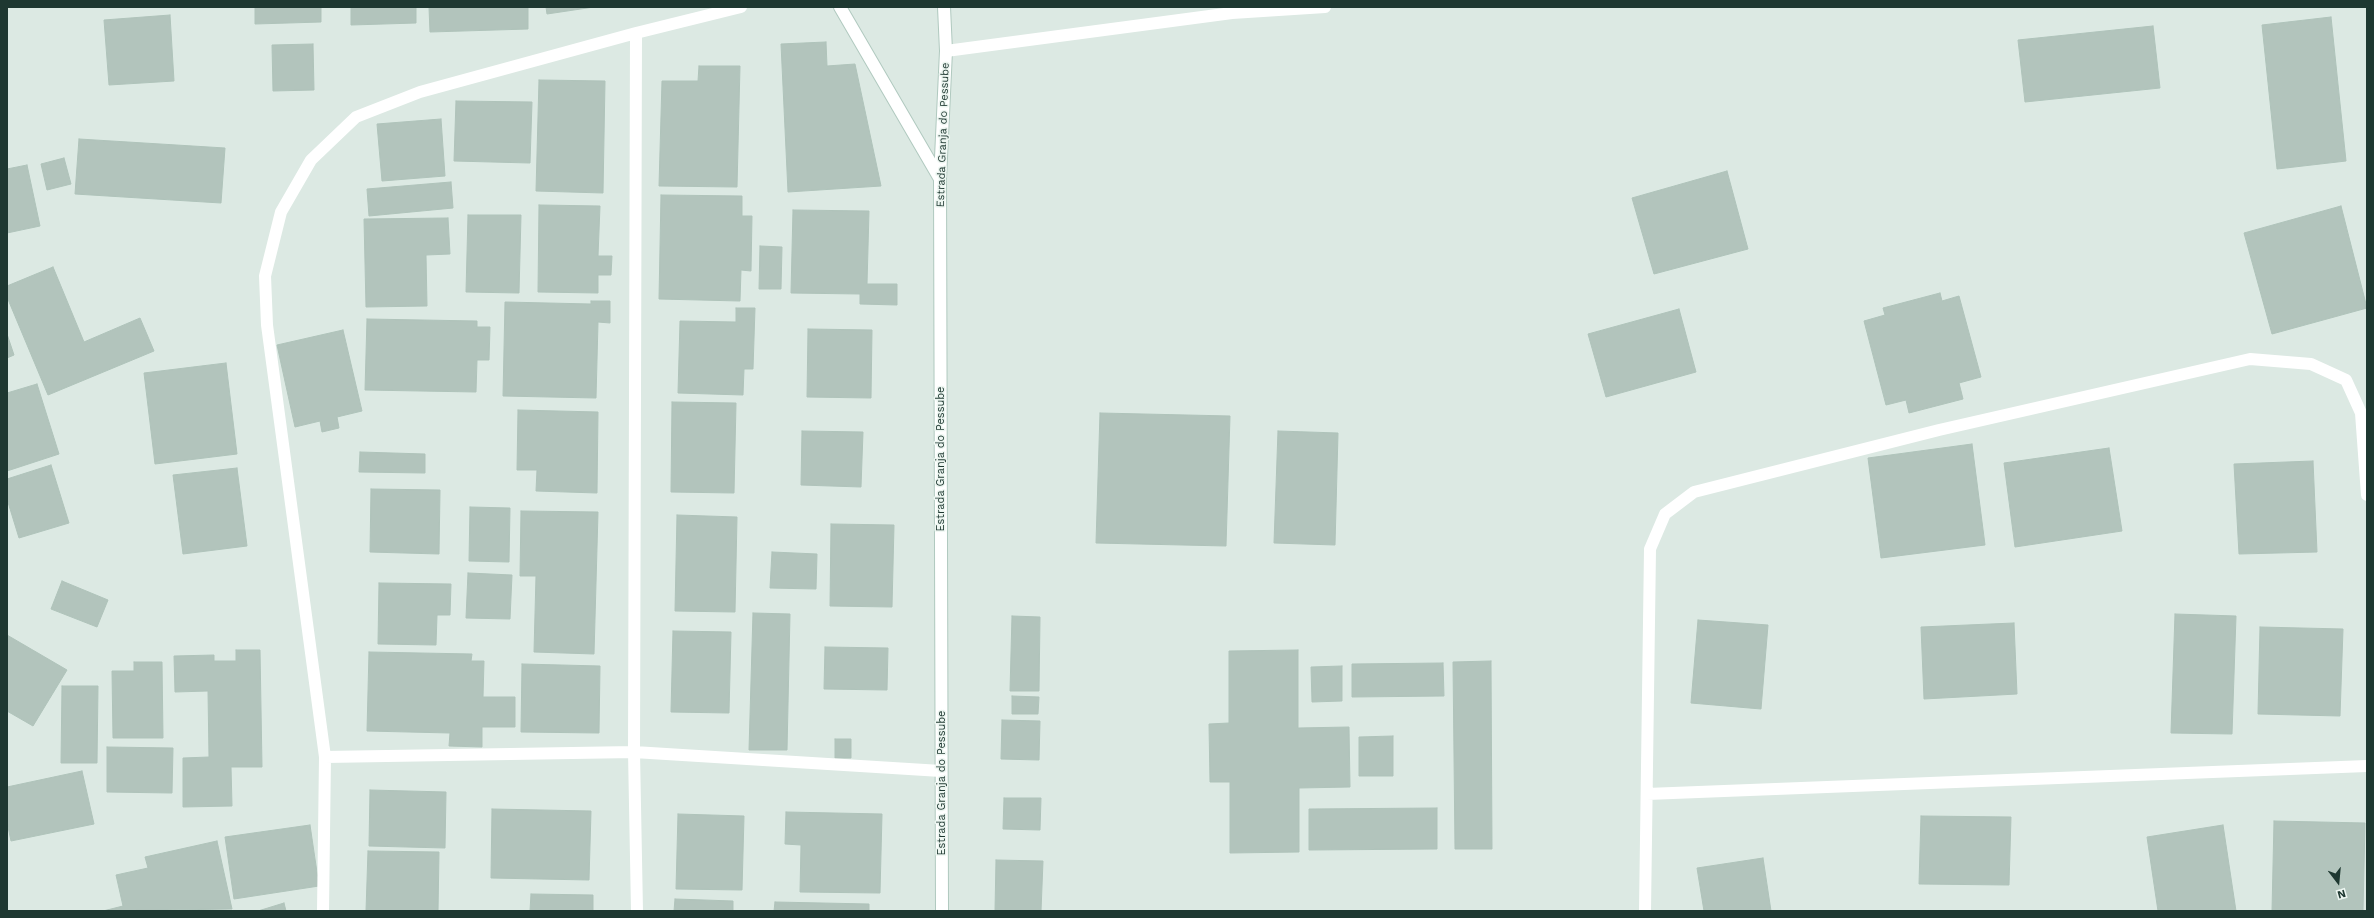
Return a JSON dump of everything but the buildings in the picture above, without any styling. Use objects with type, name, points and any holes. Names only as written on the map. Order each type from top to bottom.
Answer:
[{"type":"street","points":[[323,911],[325,757],[267,325],[265,276],[281,212],[311,160],[356,117],[420,92],[636,33],[741,7]]},
{"type":"street","points":[[840,7],[940,179]]},
{"type":"street","name":"Estrada Granja do Pessube","points":[[942,911],[940,179],[946,51],[944,7]]},
{"type":"street","points":[[946,51],[1232,13],[1325,7]]},
{"type":"street","points":[[636,33],[634,752],[637,911]]},
{"type":"street","points":[[1645,911],[1650,549],[1665,514],[1694,492],[1939,430],[2250,359],[2311,364],[2346,380],[2361,413],[2367,495]]},
{"type":"street","points":[[325,757],[634,752],[941,771]]},
{"type":"street","points":[[1647,794],[2367,766]]}]
